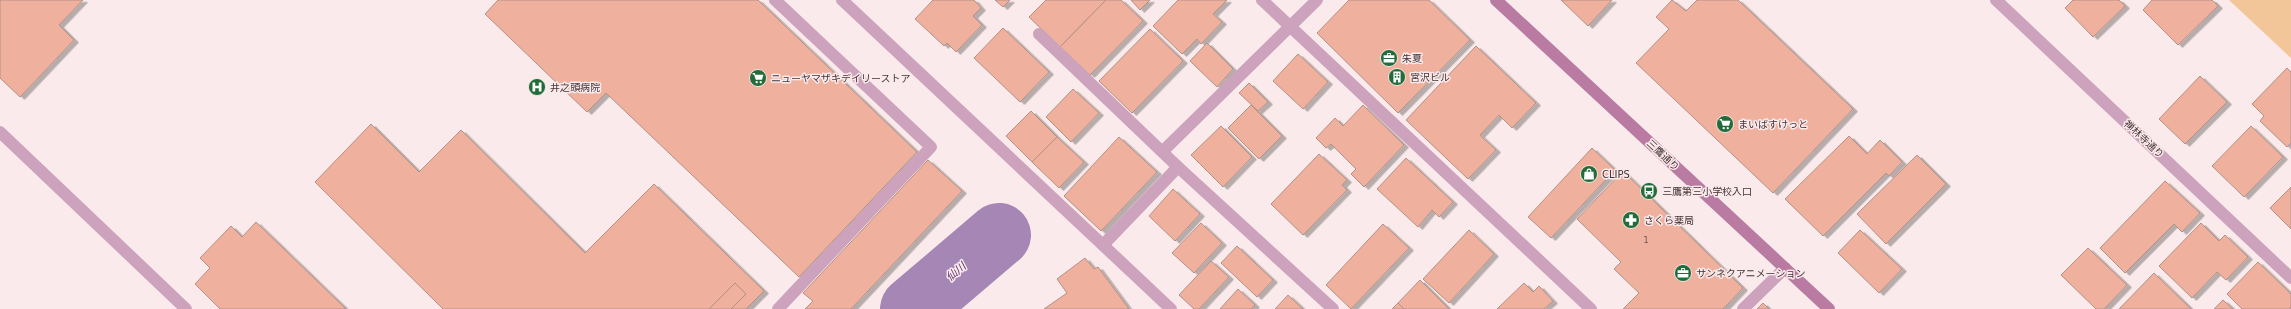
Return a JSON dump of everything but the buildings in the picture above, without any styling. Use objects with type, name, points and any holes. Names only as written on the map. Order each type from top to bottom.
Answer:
[{"type":"main road","name":"三鷹通り","points":[[1496,0],[1829,309]]},
{"type":"street","points":[[775,0],[930,147],[778,309]]},
{"type":"street","points":[[842,0],[1171,309]]},
{"type":"street","points":[[1262,0],[1591,309]]},
{"type":"street","points":[[1163,151],[1317,0]]},
{"type":"street","name":"禅林寺通り","points":[[1996,0],[2291,278]]},
{"type":"street","points":[[1039,34],[1178,167],[1333,309]]},
{"type":"street","points":[[0,132],[186,309]]},
{"type":"street","points":[[1103,245],[1178,167]]},
{"type":"street","points":[[1743,309],[1785,268]]},
{"type":"shaded area","points":[[2229,0],[2291,0],[2291,58]]},
{"type":"waterway","name":"仙川","points":[[912,309],[999,235]]},
{"type":"place","name":"朱夏","points":[[1389,58]]},
{"type":"place","name":"宮沢ビル","points":[[1397,77]]},
{"type":"place","name":"ニューヤマザキデイリーストア","points":[[758,78]]},
{"type":"place","name":"井之頭病院","points":[[537,87]]},
{"type":"place","name":"まいばすけっと","points":[[1725,124]]},
{"type":"place","name":"CLIPS","points":[[1589,174]]},
{"type":"place","name":"三鷹第三小学校入口","points":[[1649,191]]},
{"type":"place","name":"さくら薬局","points":[[1631,220]]},
{"type":"place","name":"サンネクアニメーション","points":[[1683,273]]}]
